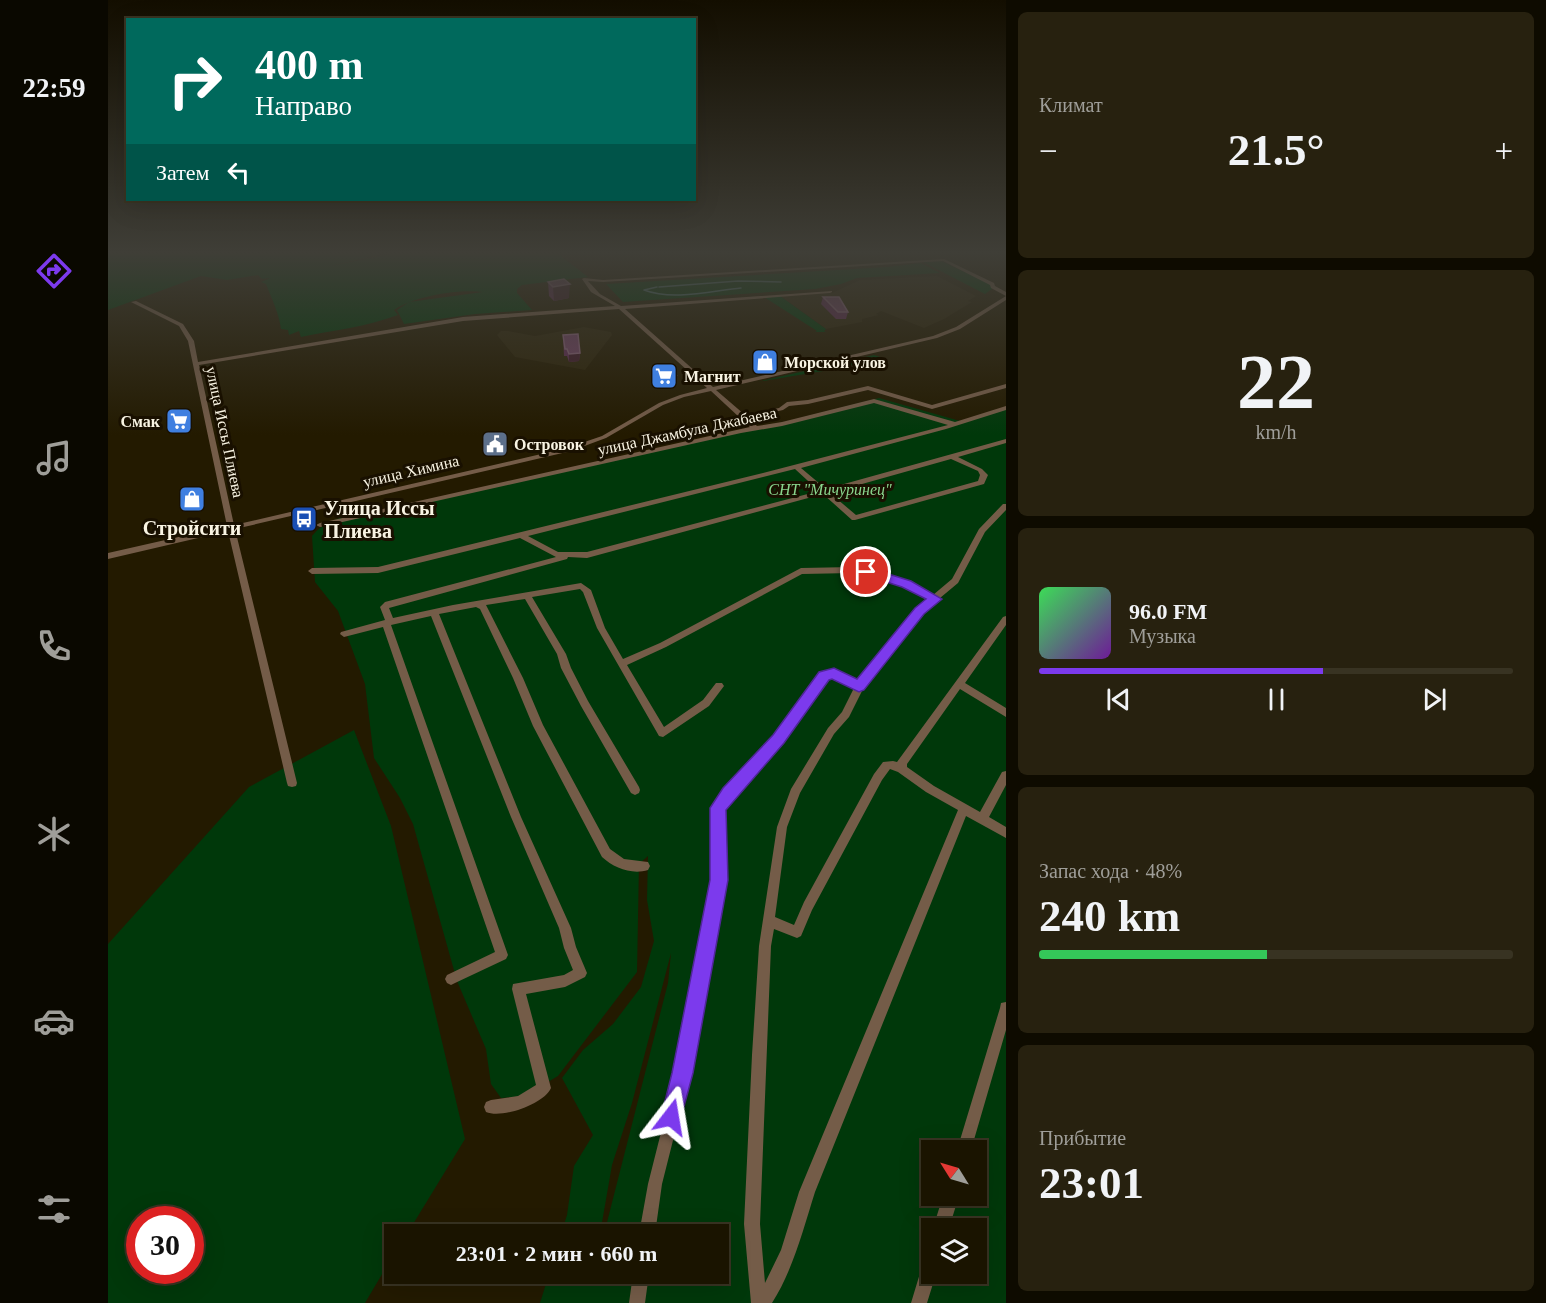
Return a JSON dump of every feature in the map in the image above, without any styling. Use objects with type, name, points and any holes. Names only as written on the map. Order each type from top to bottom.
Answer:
[{"type":"street","name":"улица Иссы Плиева","points":[[158,314],[181,325],[189,336],[197,364],[231,528],[292,783]]},
{"type":"street","points":[[197,364],[445,321],[528,314]]},
{"type":"street","points":[[629,314],[756,429]]},
{"type":"street","name":"улица Химина","points":[[108,556],[569,450],[604,437],[671,400],[925,340],[957,328],[981,314]]},
{"type":"street","points":[[742,418],[868,388],[932,407],[1006,386]]},
{"type":"street","name":"улица Джамбула Джабаева","points":[[320,525],[874,401],[925,418],[953,423]]},
{"type":"street","points":[[312,571],[378,570],[796,467],[944,428],[953,423],[1006,408]]},
{"type":"street","points":[[451,979],[502,956],[384,607],[388,604],[570,556],[587,555],[825,492],[1006,441]]},
{"type":"street","points":[[796,467],[855,518],[981,482],[984,476],[981,470],[953,457]]},
{"type":"street","points":[[761,1303],[752,1224],[759,1055],[765,946],[782,827],[795,792],[831,731],[846,714],[859,687],[919,611],[955,581],[982,531],[1006,506]]},
{"type":"street","points":[[521,535],[556,554],[570,556]]},
{"type":"street","points":[[621,664],[663,645],[801,572],[853,570],[878,573],[935,599]]},
{"type":"street","points":[[345,634],[434,612],[581,586],[587,590],[602,628],[621,664],[663,733],[706,703],[718,686]]},
{"type":"street","points":[[527,595],[561,654],[584,703],[635,790]]},
{"type":"street","points":[[477,604],[483,607],[518,678],[538,726],[606,854],[612,860],[627,866],[644,866]]},
{"type":"street","points":[[434,612],[516,817],[565,928],[570,948],[581,973],[565,981],[518,989],[544,1088],[520,1103],[491,1107]]},
{"type":"street","points":[[902,769],[902,763],[1006,619]]},
{"type":"street","points":[[649,1224],[655,1184],[682,1073],[719,880],[718,808],[729,792],[778,739],[824,676],[834,673],[859,687]]},
{"type":"street","points":[[959,684],[1006,713]]},
{"type":"street","points":[[769,921],[797,933],[808,906],[878,777],[887,765],[894,765],[902,769],[1006,832]]},
{"type":"street","points":[[982,819],[1006,775]]},
{"type":"street","points":[[761,1303],[768,1296],[788,1249],[807,1192],[964,808]]},
{"type":"street","points":[[967,1140],[1006,1008]]},
{"type":"street","points":[[637,1303],[640,1284]]},
{"type":"street","points":[[919,1303],[925,1284]]},
{"type":"shaded area","points":[[805,314],[879,315],[862,319],[862,322],[826,329]]},
{"type":"shaded area","points":[[888,314],[953,314],[924,328]]},
{"type":"shaded area","points":[[584,327],[611,332],[612,335],[585,370],[515,357],[497,335],[501,331],[508,331],[535,336]]},
{"type":"green space","points":[[278,314],[398,315],[301,337],[299,331],[289,335],[288,330],[281,329]]},
{"type":"green space","points":[[399,314],[478,314],[475,314],[404,324]]},
{"type":"green space","points":[[790,314],[805,314],[826,329],[824,331],[826,332],[815,332],[817,331]]},
{"type":"green space","points":[[874,355],[883,358],[757,382]]},
{"type":"green space","name":"СНТ \"Мичуринец\"","points":[[879,398],[960,421],[1006,409],[1006,1303],[540,1303],[546,1284],[729,1284],[729,1224],[607,1224],[668,983],[671,953],[632,1103],[612,1165],[602,1224],[564,1224],[574,1166],[593,1135],[562,1078],[583,1050],[613,1024],[641,987],[654,941],[647,900],[648,856],[639,864],[637,972],[558,1076],[524,1096],[501,1098],[491,1084],[486,1049],[457,981],[413,824],[400,798],[374,758],[365,684],[338,611],[315,582],[312,536],[333,520],[780,423]]},
{"type":"green space","points":[[354,730],[391,826],[465,1139],[413,1224],[384,1224],[384,1271],[365,1303],[108,1303],[108,944],[249,787]]},
{"type":"building","points":[[578,334],[580,353],[569,354],[565,349],[563,335]]},
{"type":"building","points":[[666,365],[676,375],[663,377],[653,367]]},
{"type":"place","name":"Морской улов","points":[[765,362]]},
{"type":"place","name":"Магнит","points":[[664,376]]},
{"type":"place","name":"Смак","points":[[179,421]]},
{"type":"place","name":"Островок","points":[[495,444]]},
{"type":"place","name":"Стройсити","points":[[192,499]]},
{"type":"place","name":"Улица Иссы Плиева","points":[[304,519]]},
{"type":"route","points":[[671,1117],[682,1073],[719,880],[718,808],[729,792],[778,739],[824,676],[834,673],[859,687],[925,604],[935,599],[878,573],[866,572]]}]
